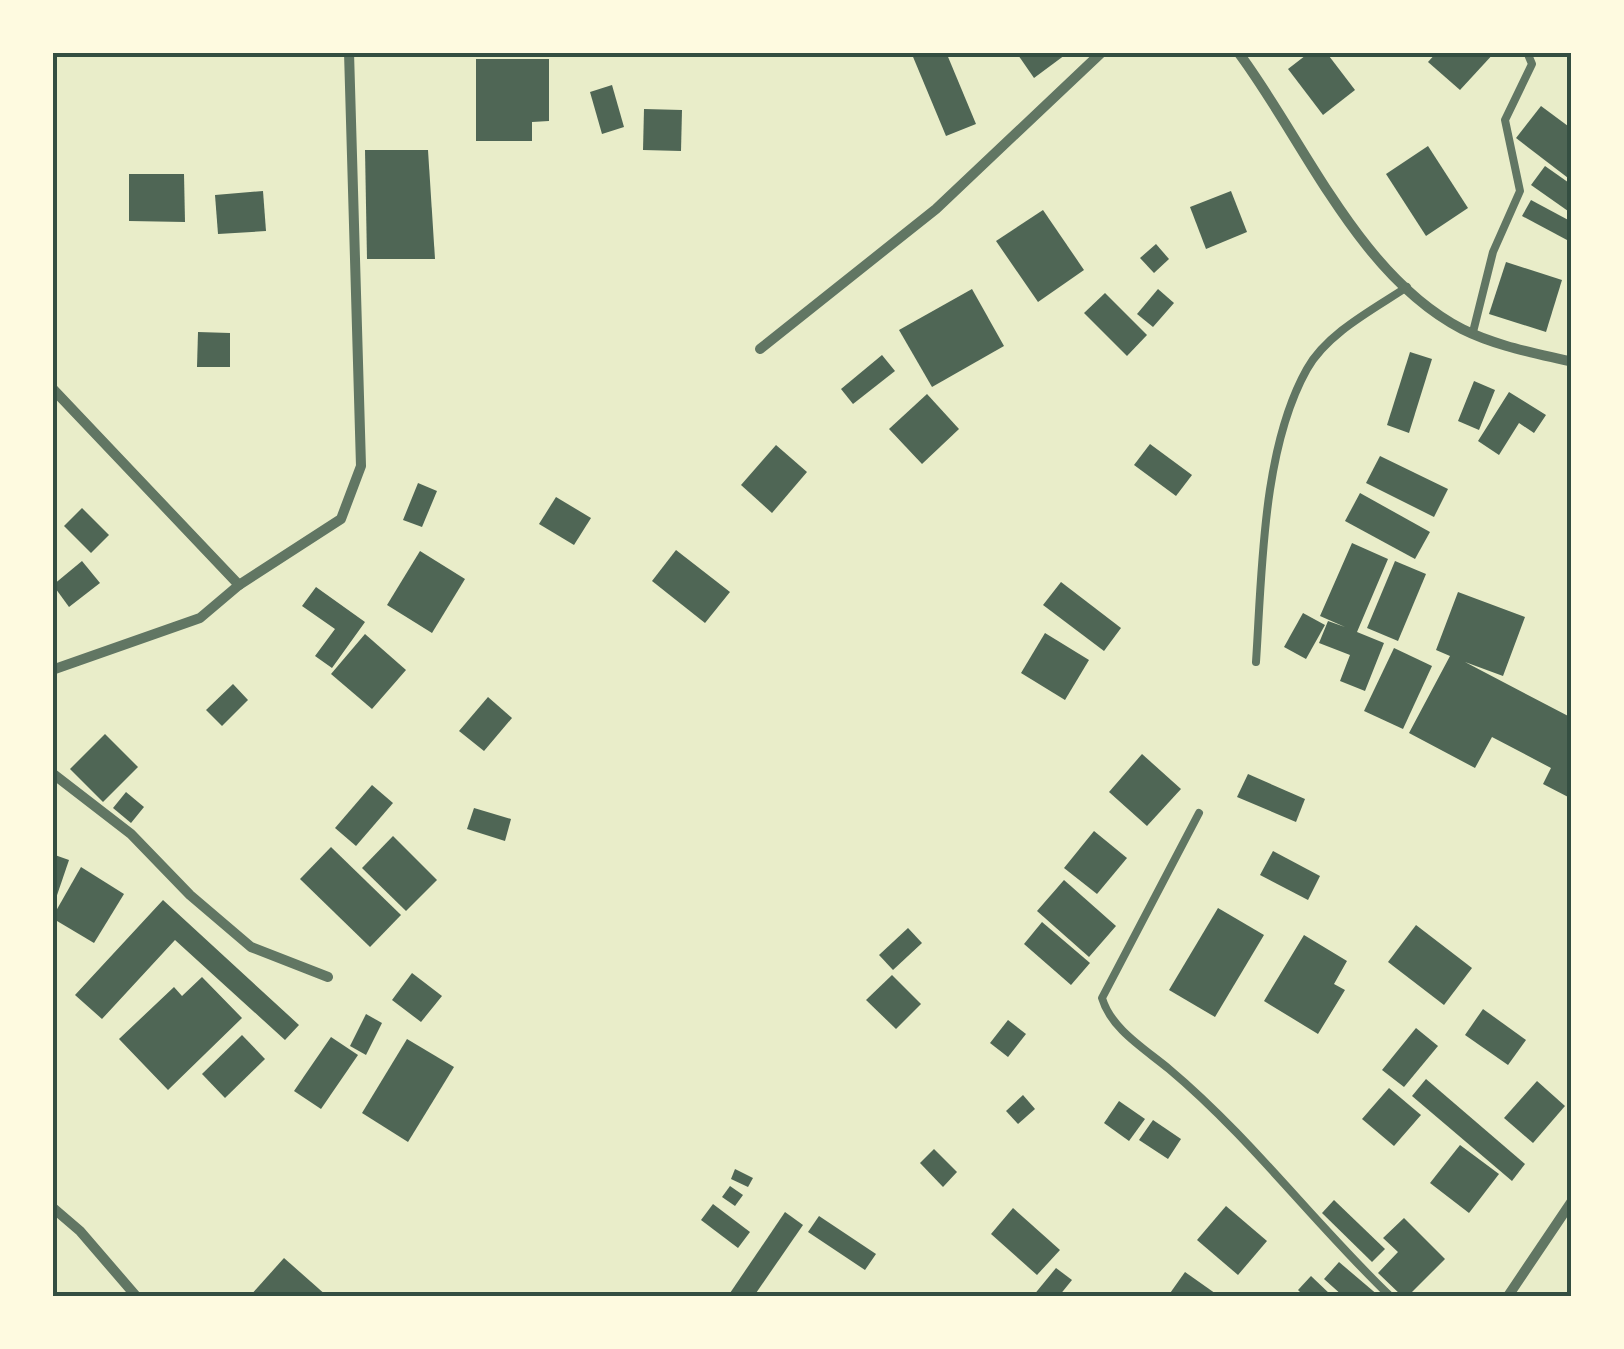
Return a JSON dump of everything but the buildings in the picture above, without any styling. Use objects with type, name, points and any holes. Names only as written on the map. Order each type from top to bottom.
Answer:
[{"type":"street","points":[[52,670],[200,618],[239,585],[340,519],[361,466],[349,52]]},
{"type":"street","points":[[760,349],[936,208],[1102,52]]},
{"type":"street","points":[[1238,52],[1326,190],[1360,237],[1407,287],[1473,332],[1572,362]]},
{"type":"street","points":[[52,388],[239,585]]},
{"type":"street","points":[[52,773],[131,834],[190,895],[251,947],[328,977]]},
{"type":"street","points":[[1508,1296],[1572,1201]]},
{"type":"street","points":[[52,1207],[80,1232],[136,1296]]},
{"type":"lane","points":[[1473,332],[1493,252],[1520,191],[1505,120],[1532,64],[1527,52]]},
{"type":"lane","points":[[1256,662],[1263,548],[1282,439],[1307,368],[1339,334],[1407,287]]},
{"type":"lane","points":[[1199,813],[1102,998],[1107,1016],[1242,1139],[1320,1229],[1390,1296]]}]
